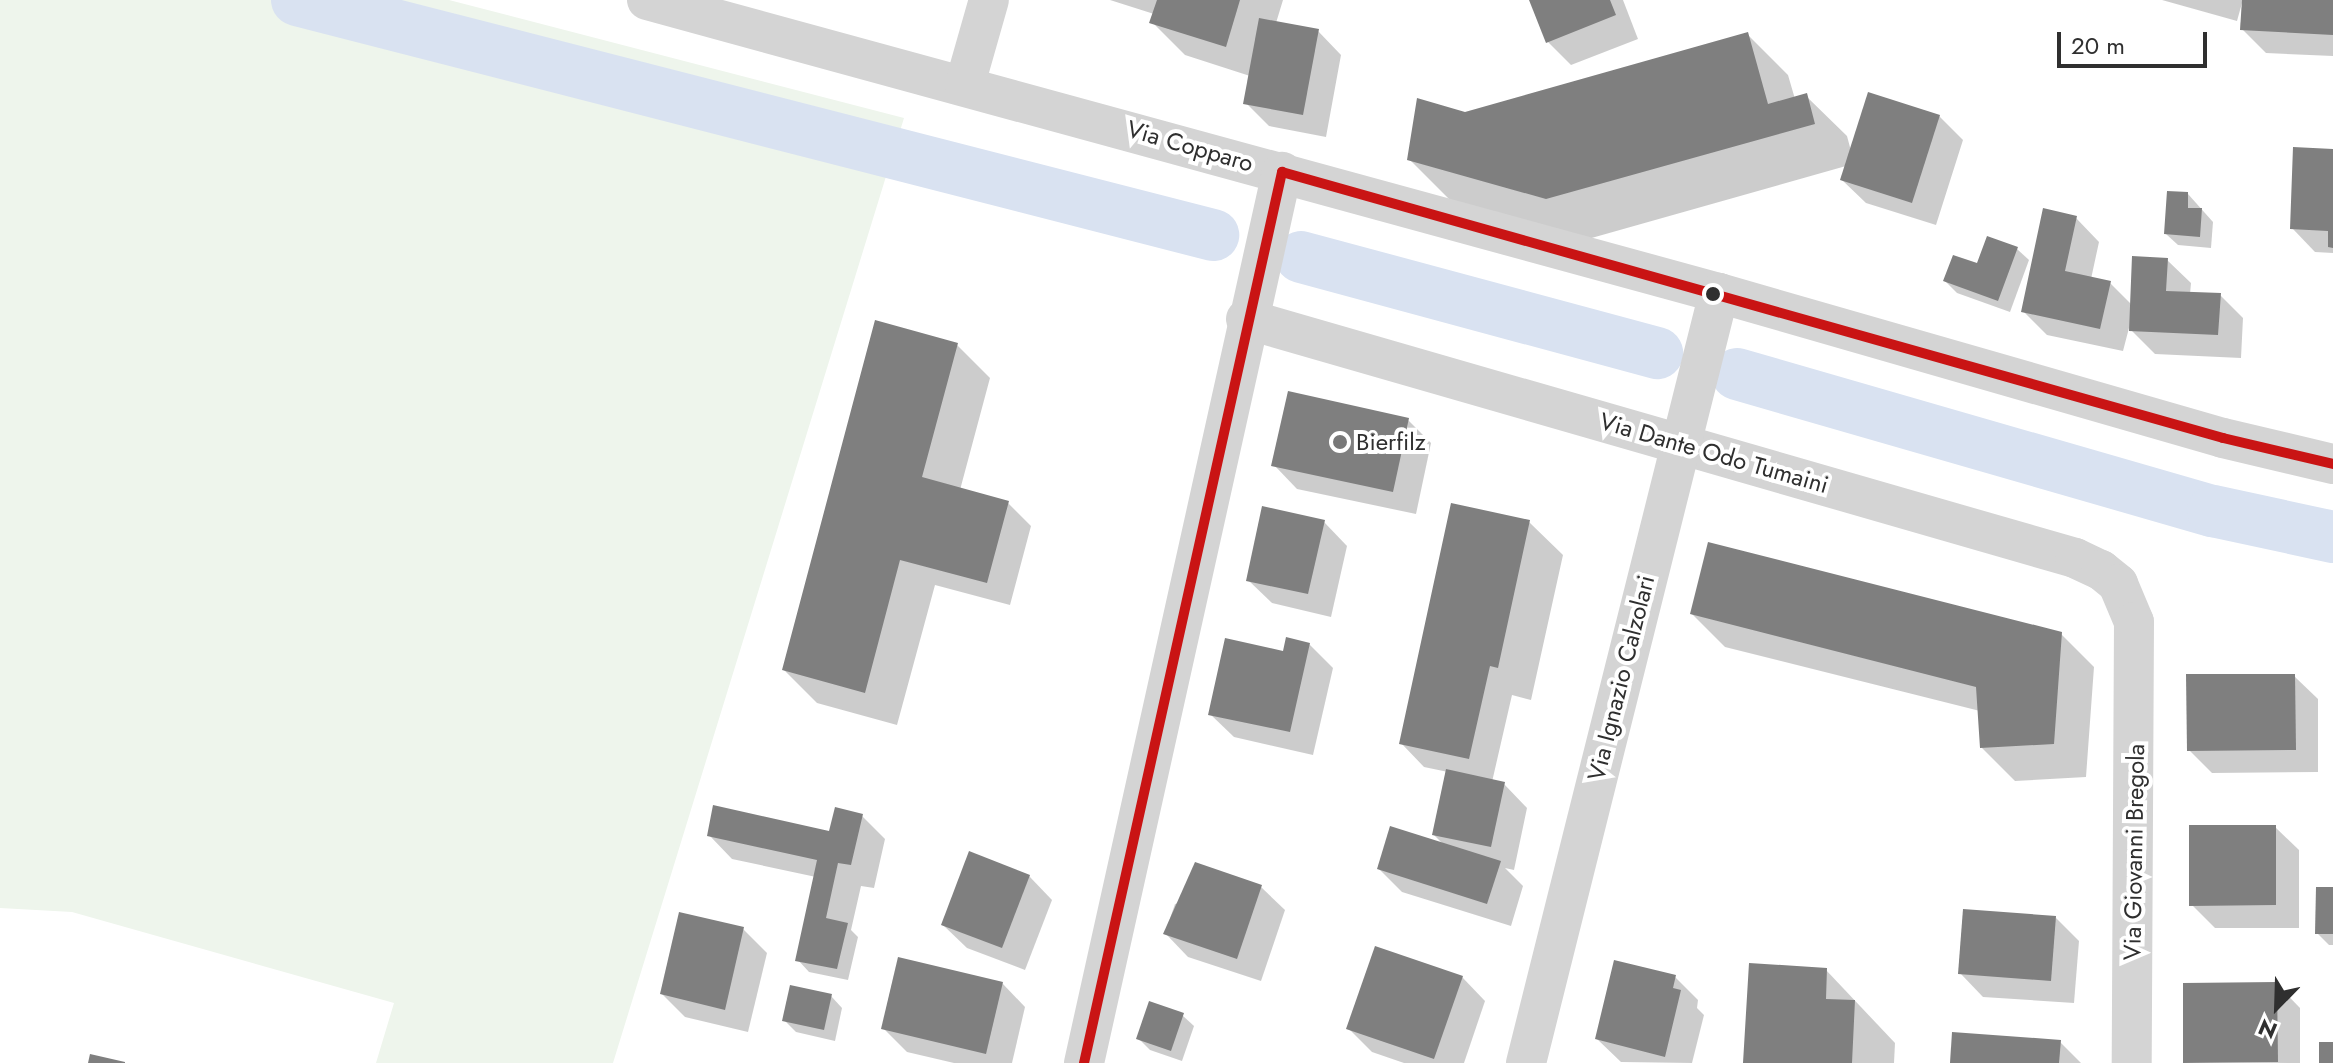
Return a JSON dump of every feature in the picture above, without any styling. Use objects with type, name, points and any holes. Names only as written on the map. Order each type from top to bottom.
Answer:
[{"type":"street","name":"Via Copparo","points":[[647,0],[965,84],[1719,293],[2223,438],[2333,464]]},
{"type":"street","points":[[965,84],[989,0]]},
{"type":"street","points":[[1084,1063],[1246,319],[1282,172]]},
{"type":"street","name":"Via Ignazio Calzolari","points":[[1526,1063],[1719,293]]},
{"type":"street","name":"Via Dante Odo Tumaini","points":[[1246,319],[2075,558],[2118,584],[2134,622],[2136,641]]},
{"type":"street","name":"Via Giovanni Bregola","points":[[2132,1063],[2136,641]]},
{"type":"shaded area","points":[[0,0],[449,0],[904,118],[613,1063],[376,1063],[394,1003],[72,912],[0,908]]},
{"type":"building","points":[[1157,0],[1240,0],[1226,47],[1149,23]]},
{"type":"building","points":[[1529,0],[1610,0],[1616,15],[1546,43]]},
{"type":"building","points":[[2242,0],[2333,0],[2333,35],[2240,30]]},
{"type":"building","points":[[1259,18],[1319,29],[1303,115],[1243,104]]},
{"type":"building","points":[[1748,32],[1768,104],[1807,93],[1815,124],[1546,199],[1407,160],[1417,98],[1465,112]]},
{"type":"building","points":[[1868,92],[1940,115],[1912,203],[1840,180]]},
{"type":"building","points":[[2293,147],[2333,149],[2333,248],[2328,247],[2328,231],[2290,229]]},
{"type":"building","points":[[2167,191],[2188,192],[2188,208],[2202,208],[2200,237],[2164,234]]},
{"type":"building","points":[[2043,208],[2077,216],[2065,271],[2111,281],[2100,329],[2021,312]]},
{"type":"building","points":[[1987,236],[2018,247],[1998,301],[1943,281],[1953,255],[1977,263]]},
{"type":"building","points":[[2132,256],[2168,258],[2166,291],[2221,293],[2218,335],[2129,331]]},
{"type":"building","points":[[875,320],[958,343],[922,477],[1009,501],[987,583],[900,560],[865,693],[782,670]]},
{"type":"building","name":"Bierfilz","points":[[1288,391],[1409,418],[1393,492],[1271,466]]},
{"type":"building","points":[[1451,503],[1530,520],[1498,668],[1490,666],[1469,759],[1399,744]]},
{"type":"building","points":[[1262,506],[1325,520],[1308,594],[1246,581]]},
{"type":"building","points":[[1708,542],[2062,632],[2054,744],[1980,748],[1976,687],[1690,614]]},
{"type":"building","points":[[1286,637],[1310,643],[1290,732],[1208,715],[1225,638],[1283,651]]},
{"type":"building","points":[[2186,674],[2295,674],[2296,750],[2187,751]]},
{"type":"building","points":[[1446,769],[1505,782],[1491,847],[1432,835]]},
{"type":"building","points":[[713,805],[829,831],[835,807],[863,814],[851,865],[838,863],[826,918],[848,923],[837,969],[795,961],[817,860],[707,836]]},
{"type":"building","points":[[2189,825],[2276,825],[2276,905],[2189,906]]},
{"type":"building","points":[[1390,826],[1501,861],[1487,904],[1377,869]]},
{"type":"building","points":[[969,851],[1030,875],[1002,948],[941,925]]},
{"type":"building","points":[[1195,862],[1262,885],[1237,959],[1163,934]]},
{"type":"building","points":[[2316,887],[2333,887],[2333,934],[2315,934]]},
{"type":"building","points":[[1963,909],[2056,916],[2051,981],[1958,974]]},
{"type":"building","points":[[679,912],[744,927],[725,1010],[660,994]]},
{"type":"building","points":[[1375,946],[1463,976],[1434,1059],[1346,1029]]},
{"type":"building","points":[[898,957],[1003,982],[986,1054],[881,1029]]},
{"type":"building","points":[[1614,960],[1676,975],[1673,988],[1681,990],[1665,1057],[1595,1039]]},
{"type":"building","points":[[1749,963],[1827,968],[1826,999],[1855,1000],[1852,1063],[1743,1063]]},
{"type":"building","points":[[2277,982],[2278,1062],[2183,1063],[2183,983]]},
{"type":"building","points":[[790,985],[832,994],[824,1030],[782,1021]]},
{"type":"building","points":[[1149,1001],[1184,1013],[1171,1051],[1136,1039]]},
{"type":"building","points":[[1952,1032],[2061,1040],[2059,1063],[1950,1063]]},
{"type":"building","points":[[2319,1042],[2333,1042],[2333,1063],[2319,1063]]},
{"type":"building","points":[[90,1054],[125,1062],[125,1063],[88,1063]]},
{"type":"waterway","points":[[297,0],[1213,235]]},
{"type":"waterway","points":[[1301,257],[1657,353]]},
{"type":"waterway","points":[[1737,374],[2213,511],[2333,537]]},
{"type":"transit line","points":[[1084,1063],[1282,172],[2223,438],[2333,464]]},
{"type":"place","name":"Bierfilz","points":[[1340,442]]}]
